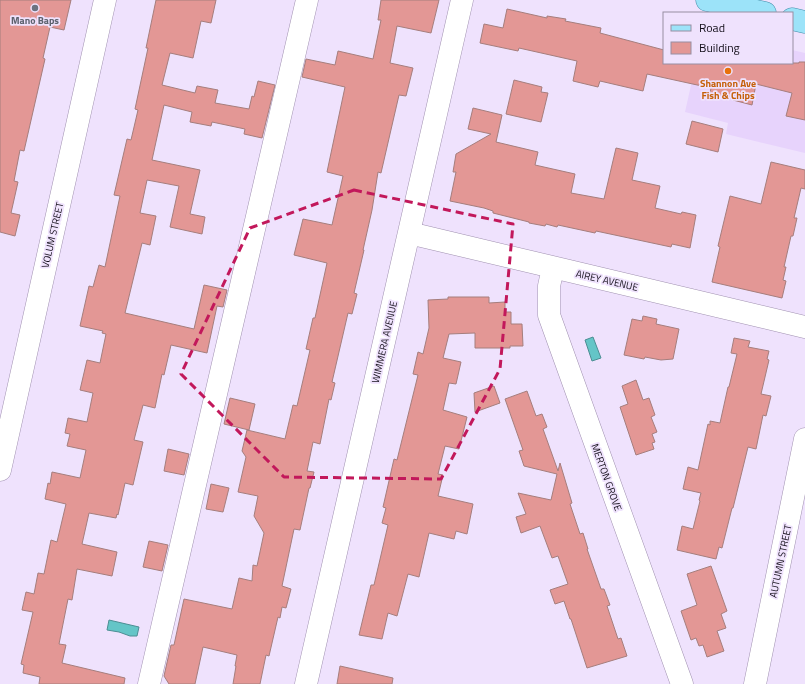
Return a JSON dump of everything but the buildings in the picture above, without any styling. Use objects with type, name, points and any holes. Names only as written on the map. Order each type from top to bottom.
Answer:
[{"type":"main road","points":[[707,0],[760,8]]},
{"type":"main road","points":[[793,19],[805,22]]},
{"type":"street","name":"VOLUM STREET","points":[[0,470],[105,0]]},
{"type":"street","points":[[149,684],[306,0]]},
{"type":"street","name":"WIMMERA AVENUE","points":[[306,684],[462,0]]},
{"type":"street","name":"AIREY AVENUE","points":[[408,234],[805,326]]},
{"type":"street","name":"MERTON GROVE","points":[[553,268],[549,286],[549,315],[682,684]]},
{"type":"street","name":"AUTUMN STREET","points":[[755,684],[805,439]]},
{"type":"highlighted area","points":[[354,190],[513,224],[500,369],[441,479],[284,477],[181,374],[250,228]]},
{"type":"shaded area","points":[[793,50],[805,53],[805,153],[726,134],[728,123],[685,112],[696,64],[793,64]]},
{"type":"shaded area","points":[[593,337],[601,358],[592,361],[585,340]]},
{"type":"shaded area","points":[[109,620],[139,627],[137,636],[130,636],[107,630]]},
{"type":"place","name":"Mano Baps","points":[[35,8]]},
{"type":"place","name":"Shannon Ave Fish & Chips","points":[[728,71]]}]
